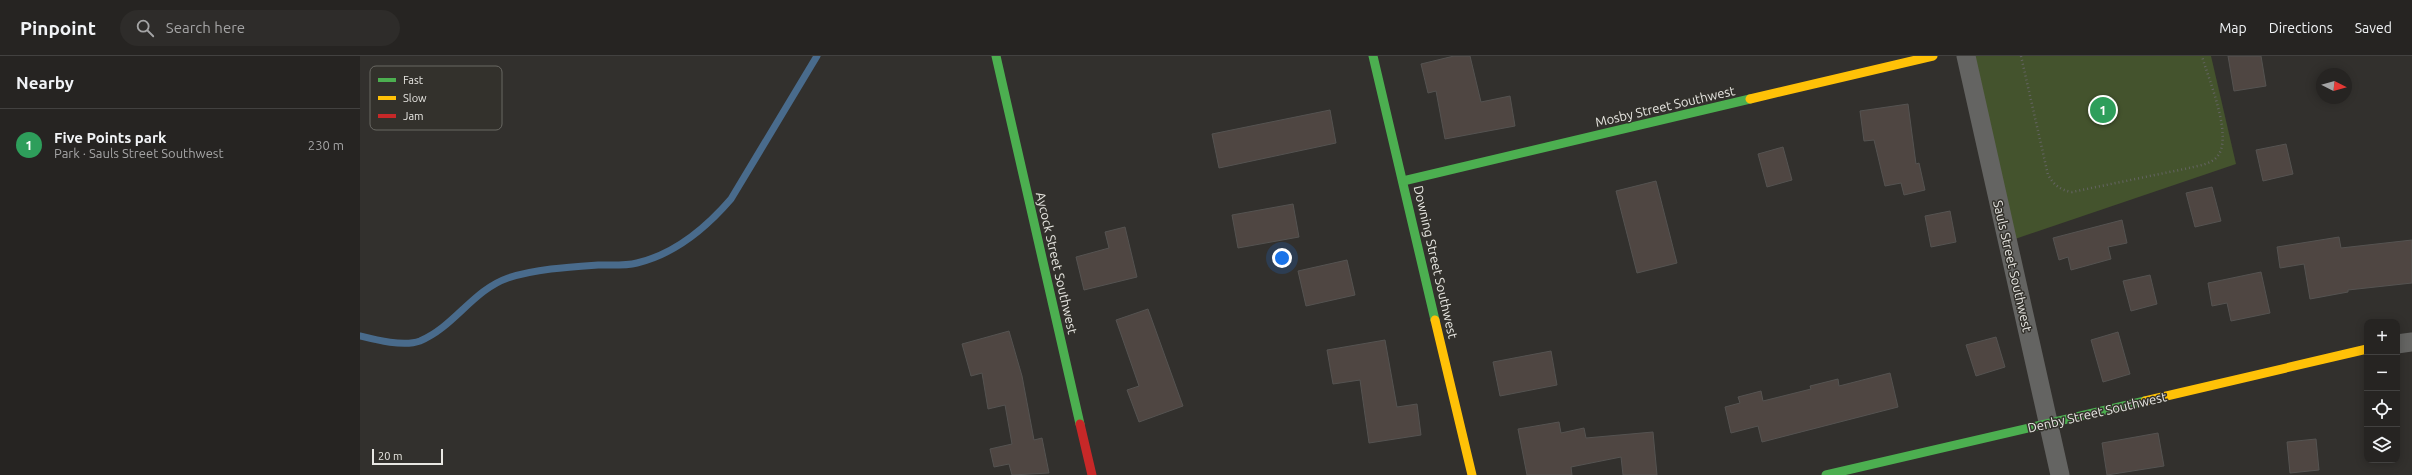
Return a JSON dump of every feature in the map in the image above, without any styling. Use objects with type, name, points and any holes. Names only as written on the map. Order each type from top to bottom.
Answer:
[{"type":"street","name":"Aycock Street Southwest","points":[[996,56],[1092,475]]},
{"type":"street","name":"Downing Street Southwest","points":[[1373,56],[1472,475]]},
{"type":"street","name":"Mosby Street Southwest","points":[[1403,181],[1933,56]]},
{"type":"street","name":"Sauls Street Southwest","points":[[1966,56],[2060,475]]},
{"type":"street","points":[[2400,344],[2412,342]]},
{"type":"street","name":"Denby Street Southwest","points":[[1826,475],[2364,350]]},
{"type":"path","points":[[2021,56],[2048,175],[2053,184],[2062,190],[2072,192],[2207,164],[2215,159],[2221,151],[2224,139],[2222,125],[2202,56]]},
{"type":"green space","points":[[1969,56],[2211,56],[2236,164],[2015,239]]},
{"type":"building","points":[[1454,56],[1470,56],[1481,102],[1510,96],[1515,126],[1445,139],[1436,91],[1428,93],[1421,64]]},
{"type":"building","points":[[2228,56],[2261,56],[2266,86],[2234,91]]},
{"type":"building","points":[[1908,104],[1916,164],[1919,163],[1925,190],[1904,195],[1901,183],[1885,186],[1874,140],[1864,141],[1860,111]]},
{"type":"building","points":[[1330,110],[1336,143],[1219,168],[1212,134]]},
{"type":"building","points":[[2286,144],[2293,174],[2263,181],[2256,150]]},
{"type":"building","points":[[1783,147],[1792,180],[1767,187],[1758,154]]},
{"type":"building","points":[[1656,181],[1677,263],[1637,273],[1616,191]]},
{"type":"building","points":[[2212,187],[2221,221],[2195,227],[2186,193]]},
{"type":"building","points":[[1293,204],[1299,237],[1238,248],[1232,215]]},
{"type":"building","points":[[1950,211],[1956,242],[1931,247],[1925,216]]},
{"type":"building","points":[[2122,220],[2127,243],[2108,247],[2111,259],[2071,270],[2068,257],[2059,260],[2053,238]]},
{"type":"building","points":[[1125,227],[1137,277],[1084,290],[1076,257],[1109,248],[1105,232]]},
{"type":"building","points":[[2339,237],[2341,248],[2412,240],[2412,283],[2348,290],[2348,292],[2310,299],[2304,264],[2280,268],[2277,247]]},
{"type":"building","points":[[1347,260],[1355,295],[1306,306],[1298,271]]},
{"type":"building","points":[[2261,272],[2270,313],[2231,321],[2227,303],[2212,306],[2208,283]]},
{"type":"building","points":[[2150,275],[2157,304],[2131,311],[2123,281]]},
{"type":"building","points":[[1148,309],[1183,406],[1139,422],[1127,390],[1139,386],[1116,320]]},
{"type":"building","points":[[1009,331],[1022,376],[1034,440],[1042,438],[1049,473],[1012,475],[1009,464],[994,467],[990,449],[1012,444],[1005,405],[988,409],[982,373],[971,376],[962,344]]},
{"type":"building","points":[[2118,332],[2130,374],[2103,382],[2091,340]]},
{"type":"building","points":[[1996,337],[2005,367],[1976,376],[1966,345]]},
{"type":"building","points":[[1385,340],[1397,407],[1417,404],[1421,435],[1369,443],[1360,380],[1333,384],[1327,350]]},
{"type":"building","points":[[1551,351],[1557,385],[1500,396],[1493,362]]},
{"type":"building","points":[[1890,373],[1898,407],[1762,442],[1758,426],[1731,433],[1725,407],[1740,403],[1738,397],[1761,391],[1763,401],[1811,389],[1810,386],[1838,379],[1839,386]]},
{"type":"building","points":[[1559,422],[1561,433],[1584,428],[1586,438],[1653,432],[1657,475],[1623,475],[1621,457],[1571,467],[1572,475],[1527,475],[1518,429]]},
{"type":"building","points":[[2158,433],[2164,466],[2107,475],[2102,443]]},
{"type":"building","points":[[2316,439],[2319,470],[2290,473],[2287,442]]},
{"type":"waterway","points":[[360,336],[382,341],[413,343],[432,335],[454,318],[484,291],[508,278],[530,272],[553,269],[632,264],[651,259],[677,246],[700,230],[731,199],[817,56]]},
{"type":"traffic: fast","points":[[996,56],[1080,424]]},
{"type":"traffic: fast","points":[[1373,56],[1435,320]]},
{"type":"traffic: fast","points":[[1403,181],[1750,99]]},
{"type":"traffic: fast","points":[[1826,475],[2145,401]]},
{"type":"traffic: slow","points":[[1750,99],[1933,56]]},
{"type":"traffic: slow","points":[[1435,320],[1472,475]]},
{"type":"traffic: slow","points":[[2145,401],[2364,350]]},
{"type":"traffic: jam","points":[[1080,424],[1092,475]]},
{"type":"place","name":"Five Points park","points":[[2103,110]]}]
